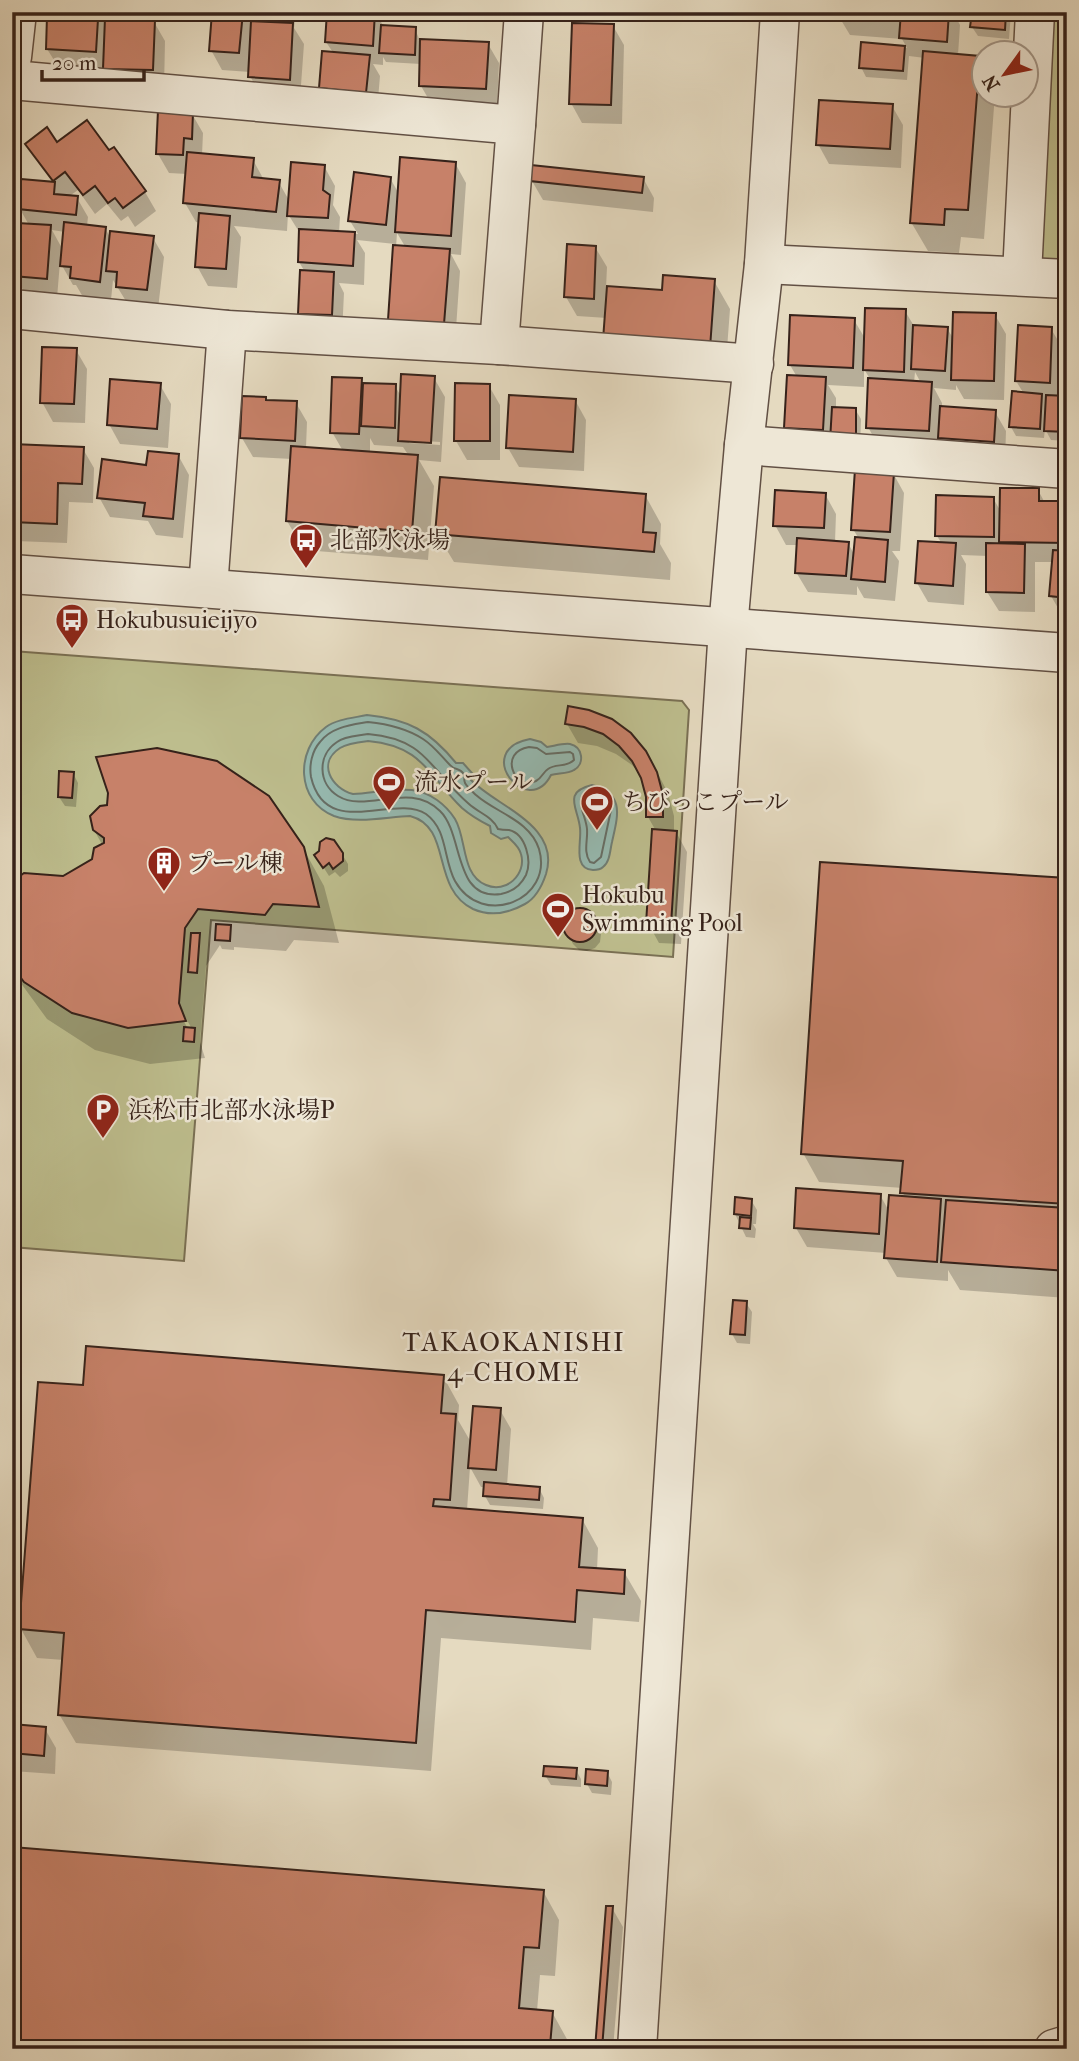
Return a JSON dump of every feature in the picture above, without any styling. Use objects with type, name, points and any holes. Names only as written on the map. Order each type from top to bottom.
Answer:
[{"type":"street","points":[[12,57],[17,12]]},
{"type":"street","points":[[499,345],[524,12]]},
{"type":"street","points":[[637,2049],[728,628],[764,264],[780,12]]},
{"type":"street","points":[[1022,275],[1035,12]]},
{"type":"street","points":[[12,80],[516,125]]},
{"type":"street","points":[[764,264],[1067,279]]},
{"type":"street","points":[[12,309],[227,330],[499,345],[754,364]]},
{"type":"street","points":[[208,588],[227,330]]},
{"type":"street","points":[[744,445],[1067,469]]},
{"type":"street","points":[[12,574],[1067,653]]},
{"type":"street","points":[[1054,2049],[1067,2045]]},
{"type":"green space","points":[[1049,12],[1067,12],[1067,271],[1031,268]]},
{"type":"green space","name":"Hokubu Swimming Pool","points":[[12,651],[682,701],[689,710],[673,957],[211,920],[184,1261],[12,1247]]},
{"type":"water","name":"流水プール","points":[[367,715],[395,720],[417,728],[437,743],[456,763],[463,763],[472,773],[471,780],[482,790],[536,830],[544,842],[548,857],[546,874],[532,898],[506,912],[486,913],[473,909],[460,899],[451,887],[432,832],[423,822],[410,816],[362,820],[343,818],[321,809],[312,799],[304,774],[309,748],[330,724]],"holes":[[[368,741],[386,744],[413,756],[462,808],[490,826],[491,833],[501,839],[508,837],[516,844],[522,861],[521,869],[513,880],[501,887],[486,885],[478,880],[468,865],[455,819],[431,796],[419,791],[405,790],[353,794],[333,781],[328,768],[329,761],[340,748]]]},
{"type":"water","points":[[530,739],[547,747],[570,744],[578,748],[580,764],[572,771],[551,775],[541,787],[530,790],[519,786],[510,778],[505,767],[505,756],[513,746]]},
{"type":"water","name":"ちびっこプール","points":[[592,785],[610,794],[617,807],[608,859],[602,868],[594,870],[586,868],[580,860],[580,828],[574,802],[577,792]]},
{"type":"building","points":[[212,12],[243,12],[239,53],[209,51]]},
{"type":"building","points":[[327,12],[375,12],[373,46],[325,42]]},
{"type":"building","points":[[837,12],[898,12],[897,21],[837,16]]},
{"type":"building","points":[[901,12],[949,12],[947,42],[899,38]]},
{"type":"building","points":[[972,12],[1006,12],[1005,30],[970,27]]},
{"type":"building","points":[[47,16],[98,19],[96,52],[46,49]]},
{"type":"building","points":[[105,18],[155,20],[153,70],[103,69]]},
{"type":"building","points":[[251,21],[293,23],[290,80],[248,77]]},
{"type":"building","points":[[572,23],[614,24],[611,105],[569,104]]},
{"type":"building","points":[[381,25],[416,27],[415,55],[379,53]]},
{"type":"building","points":[[420,39],[489,42],[486,89],[419,86]]},
{"type":"building","points":[[861,42],[905,46],[903,71],[859,68]]},
{"type":"building","points":[[322,51],[370,55],[366,93],[319,88]]},
{"type":"building","points":[[923,51],[970,55],[970,108],[976,108],[968,210],[945,209],[944,225],[910,223]]},
{"type":"building","points":[[819,100],[893,104],[890,149],[816,145]]},
{"type":"building","points":[[158,110],[193,112],[192,139],[184,138],[183,155],[156,154]]},
{"type":"building","points":[[87,120],[109,150],[114,147],[146,191],[123,208],[115,198],[108,203],[95,186],[83,195],[65,172],[53,181],[25,144],[47,127],[57,142]]},
{"type":"building","points":[[187,152],[254,158],[252,177],[280,180],[276,212],[183,203]]},
{"type":"building","points":[[400,157],[456,162],[451,236],[395,232]]},
{"type":"building","points":[[291,162],[325,165],[323,190],[330,195],[328,218],[287,216]]},
{"type":"building","points":[[531,165],[644,177],[642,193],[530,181]]},
{"type":"building","points":[[354,172],[391,177],[386,225],[348,221]]},
{"type":"building","points":[[21,179],[55,182],[54,194],[78,196],[76,215],[18,209]]},
{"type":"building","points":[[199,213],[230,216],[226,269],[195,267]]},
{"type":"building","points":[[64,222],[106,227],[100,282],[70,278],[71,267],[60,266]]},
{"type":"building","points":[[17,223],[51,225],[47,279],[13,276]]},
{"type":"building","points":[[299,229],[355,232],[353,266],[298,262]]},
{"type":"building","points":[[110,231],[154,236],[147,290],[116,287],[117,272],[106,271]]},
{"type":"building","points":[[567,244],[596,246],[594,299],[564,297]]},
{"type":"building","points":[[393,245],[450,249],[444,324],[388,320]]},
{"type":"building","points":[[300,270],[334,272],[332,315],[298,314]]},
{"type":"building","points":[[663,275],[715,279],[710,348],[603,340],[607,286],[662,290]]},
{"type":"building","points":[[865,308],[906,309],[904,372],[863,370]]},
{"type":"building","points":[[953,312],[996,313],[994,381],[951,380]]},
{"type":"building","points":[[790,315],[855,318],[853,368],[788,365]]},
{"type":"building","points":[[1062,322],[1067,322],[1067,371],[1059,370]]},
{"type":"building","points":[[913,325],[948,327],[945,371],[911,369]]},
{"type":"building","points":[[1018,325],[1052,327],[1050,383],[1015,381]]},
{"type":"building","points":[[42,347],[77,348],[74,404],[40,403]]},
{"type":"building","points":[[401,374],[435,376],[431,443],[398,441]]},
{"type":"building","points":[[787,375],[826,377],[823,430],[784,428]]},
{"type":"building","points":[[332,377],[362,378],[359,434],[330,433]]},
{"type":"building","points":[[868,378],[932,382],[929,431],[866,428]]},
{"type":"building","points":[[110,379],[161,383],[157,429],[107,425]]},
{"type":"building","points":[[363,383],[396,384],[395,428],[361,426]]},
{"type":"building","points":[[455,383],[490,384],[490,441],[454,441]]},
{"type":"building","points":[[1012,391],[1042,394],[1040,429],[1009,427]]},
{"type":"building","points":[[509,395],[576,399],[573,452],[506,448]]},
{"type":"building","points":[[1046,395],[1067,396],[1067,432],[1044,431]]},
{"type":"building","points":[[242,396],[297,401],[295,441],[240,438]]},
{"type":"building","points":[[940,406],[996,410],[994,442],[938,438]]},
{"type":"building","points":[[832,407],[856,408],[856,441],[830,441]]},
{"type":"building","points":[[12,444],[84,447],[82,484],[58,483],[57,524],[12,522]]},
{"type":"building","points":[[291,446],[418,455],[412,532],[286,521]]},
{"type":"building","points":[[148,451],[179,454],[173,519],[143,516],[145,503],[97,498],[102,459],[146,465]]},
{"type":"building","points":[[855,469],[894,472],[890,532],[851,530]]},
{"type":"building","points":[[440,477],[646,494],[643,532],[656,533],[654,552],[435,534]]},
{"type":"building","points":[[1000,488],[1039,488],[1039,501],[1067,501],[1067,543],[999,542]]},
{"type":"building","points":[[775,490],[826,493],[824,528],[773,526]]},
{"type":"building","points":[[936,495],[994,497],[994,537],[935,536]]},
{"type":"building","points":[[855,537],[888,540],[885,582],[851,579]]},
{"type":"building","points":[[797,538],[849,542],[846,576],[795,573]]},
{"type":"building","points":[[918,541],[956,543],[953,586],[915,583]]},
{"type":"building","points":[[986,543],[1025,544],[1024,593],[986,592]]},
{"type":"building","points":[[1053,550],[1067,551],[1067,598],[1049,596]]},
{"type":"building","points":[[568,706],[589,710],[612,719],[631,733],[646,751],[657,772],[663,795],[663,817],[646,817],[646,797],[641,778],[632,761],[619,746],[603,734],[565,724]]},
{"type":"building","name":"プール棟","points":[[157,748],[217,761],[269,796],[304,847],[319,907],[273,904],[265,915],[198,909],[185,928],[179,1003],[186,1021],[128,1028],[72,1013],[24,982],[12,966],[12,882],[24,873],[63,876],[92,859],[94,848],[104,843],[104,838],[93,830],[90,816],[100,806],[107,805],[108,793],[96,757]]},
{"type":"building","points":[[59,771],[74,772],[72,798],[58,797]]},
{"type":"building","points":[[652,829],[677,831],[671,925],[646,924]]},
{"type":"building","points":[[326,838],[334,840],[343,853],[343,861],[333,869],[329,863],[323,868],[314,855],[319,851],[320,842]]},
{"type":"building","points":[[820,862],[1067,878],[1067,1204],[900,1193],[903,1161],[801,1154]]},
{"type":"building","points":[[580,908],[592,913],[597,925],[592,937],[580,942],[568,937],[563,925],[568,913]]},
{"type":"building","points":[[216,924],[231,925],[230,941],[215,940]]},
{"type":"building","points":[[191,933],[200,933],[197,973],[188,972]]},
{"type":"building","points":[[184,1027],[195,1028],[194,1042],[183,1041]]},
{"type":"building","points":[[796,1188],[881,1194],[879,1234],[794,1228]]},
{"type":"building","points":[[889,1195],[941,1199],[937,1262],[884,1258]]},
{"type":"building","points":[[735,1197],[752,1199],[751,1216],[734,1214]]},
{"type":"building","points":[[946,1200],[1067,1208],[1067,1271],[941,1262]]},
{"type":"building","points":[[740,1217],[751,1218],[750,1229],[739,1228]]},
{"type":"building","points":[[733,1300],[747,1301],[745,1335],[730,1334]]},
{"type":"building","points":[[86,1346],[444,1375],[441,1413],[456,1414],[450,1500],[434,1499],[433,1506],[583,1518],[579,1567],[625,1570],[624,1594],[577,1590],[575,1622],[426,1610],[416,1743],[58,1715],[64,1633],[19,1629],[38,1382],[83,1385]]},
{"type":"building","points":[[473,1406],[501,1408],[496,1470],[468,1468]]},
{"type":"building","points":[[484,1482],[540,1487],[539,1500],[483,1496]]},
{"type":"building","points":[[12,1724],[46,1727],[44,1756],[12,1753]]},
{"type":"building","points":[[544,1766],[577,1768],[576,1779],[543,1776]]},
{"type":"building","points":[[586,1769],[608,1771],[607,1786],[585,1784]]},
{"type":"building","points":[[12,1847],[544,1890],[539,1948],[524,1947],[519,2008],[553,2011],[550,2046],[517,2044],[516,2049],[12,2049]]},
{"type":"building","points":[[606,1906],[613,1906],[602,2049],[595,2049]]},
{"type":"place","name":"北部水泳場","points":[[306,570]]},
{"type":"place","name":"Hokubusuieijyo","points":[[72,650]]},
{"type":"place","name":"流水プール","points":[[389,812]]},
{"type":"place","name":"ちびっこプール","points":[[597,832]]},
{"type":"place","name":"プール棟","points":[[164,893]]},
{"type":"place","name":"Hokubu Swimming Pool","points":[[558,939]]},
{"type":"place","name":"浜松市北部水泳場P","points":[[103,1140]]},
{"type":"district","name":"TAKAOKANISHI 4-CHOME","points":[[514,1357]]}]
